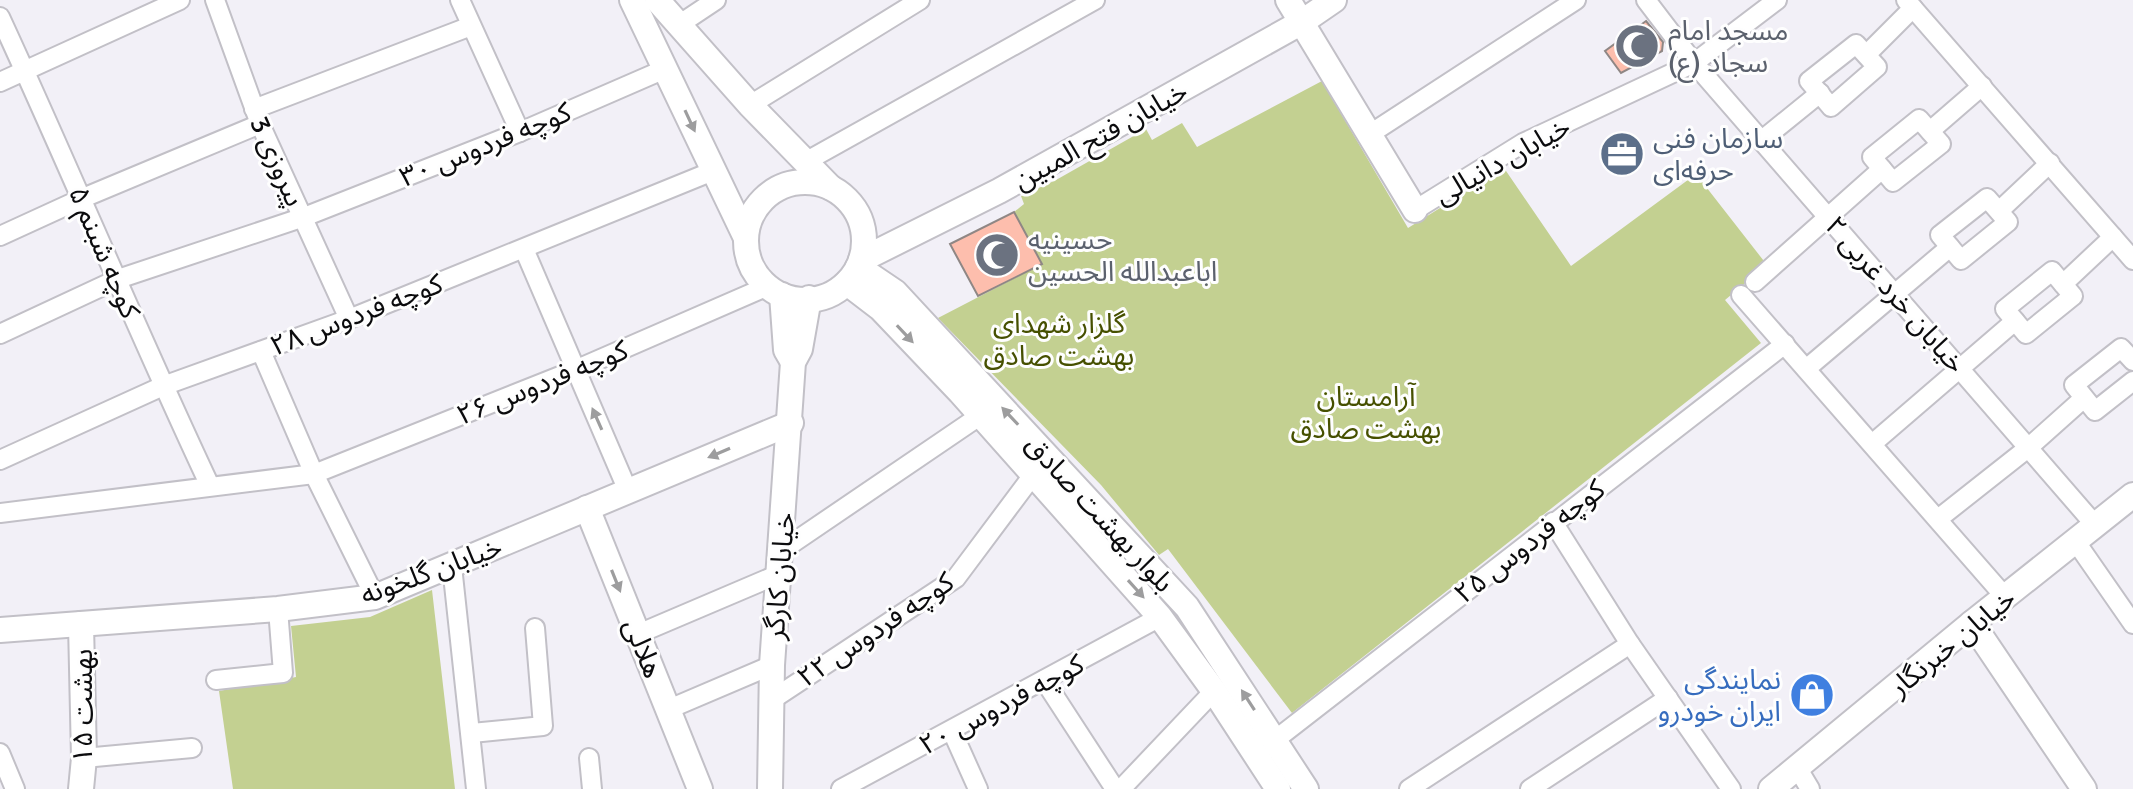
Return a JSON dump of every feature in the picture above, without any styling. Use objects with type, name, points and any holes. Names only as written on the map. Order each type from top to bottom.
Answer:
[{"type":"street","points":[[0,82],[180,0]]},
{"type":"street","name":"پیروزی 3","points":[[215,0],[257,116],[349,319]]},
{"type":"street","points":[[460,0],[520,132]]},
{"type":"street","points":[[632,0],[746,238]]},
{"type":"street","points":[[657,0],[750,105],[830,187],[846,197],[857,212],[864,230],[864,249],[855,270],[833,293],[798,299],[775,291],[757,274],[748,257],[746,238],[750,219],[760,203],[774,190],[801,182],[830,187]]},
{"type":"street","points":[[652,40],[716,0]]},
{"type":"street","points":[[750,105],[920,0]]},
{"type":"street","points":[[805,162],[1095,0]]},
{"type":"street","name":"خیابان دانیالی","points":[[1288,0],[1415,210],[1523,143],[1694,63],[1777,0]]},
{"type":"street","name":"خیابان فتح المبین","points":[[855,270],[1302,22],[1334,0]]},
{"type":"street","points":[[1370,134],[1576,0]]},
{"type":"street","name":"خیابان خرد غربی ۲","points":[[1646,0],[1694,63],[2096,526]]},
{"type":"street","points":[[1867,54],[1909,4],[2133,260]]},
{"type":"street","name":"کوچه شبنم ۵","points":[[0,17],[210,486]]},
{"type":"street","points":[[0,236],[257,116],[471,26]]},
{"type":"street","points":[[1856,44],[1867,54],[1877,67],[1831,107],[1809,81],[1856,44]]},
{"type":"street","name":"کوچه فردوس ۳۰","points":[[0,334],[118,279],[304,217],[520,132],[665,69]]},
{"type":"street","points":[[1930,131],[1982,86]]},
{"type":"street","points":[[1762,140],[1820,93]]},
{"type":"street","points":[[1919,119],[1941,144],[1893,182],[1882,169],[1872,157],[1919,119]]},
{"type":"street","points":[[1999,211],[2050,163]]},
{"type":"street","points":[[1882,169],[1748,289],[1785,344],[2006,598]]},
{"type":"street","name":"کوچه فردوس ۲۸","points":[[0,460],[163,386],[349,319],[713,171]]},
{"type":"street","points":[[1987,198],[1999,211],[2008,222],[1961,260],[1940,235],[1987,198]]},
{"type":"street","points":[[2063,284],[2113,237]]},
{"type":"street","points":[[1806,369],[1950,247]]},
{"type":"street","points":[[524,249],[628,491]]},
{"type":"street","name":"بلوار بهشت صادق","points":[[855,270],[881,309],[981,415],[1160,617],[1214,691],[1278,789]]},
{"type":"street","name":"بلوار بهشت صادق","points":[[855,270],[895,292],[1187,607],[1306,789]]},
{"type":"street","points":[[2052,271],[2063,284],[2073,296],[2026,334],[2005,309],[2052,271]]},
{"type":"street","name":"خیابان کارگر","points":[[775,291],[786,350],[793,362]]},
{"type":"street","name":"کوچه فردوس ۲۶","points":[[2,507],[314,474],[775,291]]},
{"type":"street","name":"خیابان کارگر","points":[[770,789],[770,701],[793,362],[800,349],[809,298]]},
{"type":"street","points":[[1872,444],[2015,321]]},
{"type":"street","name":"کوچه فردوس ۲۵","points":[[1275,740],[1785,344]]},
{"type":"street","points":[[2133,361],[2121,348],[2074,385],[2095,411],[2133,381]]},
{"type":"street","points":[[261,351],[314,474],[375,597]]},
{"type":"street","points":[[1938,519],[2028,448],[2084,398]]},
{"type":"street","points":[[638,634],[780,563],[981,415]]},
{"type":"street","name":"خیابان گلخونه","points":[[0,630],[278,609],[375,597],[791,423]]},
{"type":"street","name":"کوچه فردوس ۲۲","points":[[770,701],[956,578],[1033,475]]},
{"type":"street","name":"خیابان خبرنگار","points":[[1771,789],[1804,779],[1972,623],[2133,495]]},
{"type":"street","name":"هلالی","points":[[587,508],[700,789]]},
{"type":"street","points":[[1553,522],[1630,644],[1731,789]]},
{"type":"street","points":[[2076,542],[2133,624]]},
{"type":"street","points":[[452,566],[476,789]]},
{"type":"street","points":[[216,680],[283,673],[278,609]]},
{"type":"street","name":"کوچه فردوس ۲۰","points":[[850,787],[1160,617]]},
{"type":"street","points":[[1972,623],[2084,789]]},
{"type":"street","name":"بهشت ۱۵","points":[[81,624],[84,758],[81,789]]},
{"type":"street","points":[[472,733],[543,726],[535,628]]},
{"type":"street","points":[[1409,789],[1434,783],[1630,644]]},
{"type":"street","points":[[669,709],[772,665]]},
{"type":"street","points":[[1044,680],[1118,789],[1214,691]]},
{"type":"street","points":[[1530,789],[1668,698]]},
{"type":"street","points":[[952,731],[978,789]]},
{"type":"street","points":[[84,758],[192,748]]},
{"type":"street","points":[[0,753],[15,789]]},
{"type":"street","points":[[589,758],[592,789]]},
{"type":"green space","name":"آرامستان بهشت صادق","points":[[1322,81],[1408,228],[1504,168],[1571,266],[1696,174],[1767,265],[1725,300],[1761,343],[1292,713],[1168,549],[1159,555],[1101,485],[938,318],[1042,264],[1014,212],[1024,204],[1021,196],[1056,180],[1146,129],[1152,140],[1182,123],[1197,147]]},
{"type":"green space","points":[[432,590],[455,789],[233,789],[219,691],[296,677],[291,626],[370,617]]},
{"type":"building","name":"مسجد امام سجاد (ع)","points":[[1646,21],[1663,42],[1662,51],[1621,73],[1605,51]]},
{"type":"building","name":"حسینیه اباعبدالله الحسین","points":[[1014,212],[1042,264],[978,296],[950,244]]},
{"type":"place","name":"مسجد امام سجاد (ع)","points":[[1637,46]]},
{"type":"place","name":"سازمان فنی حرفه‌ای","points":[[1622,154]]},
{"type":"place","name":"حسینیه اباعبدالله الحسین","points":[[997,255]]},
{"type":"place","name":"نمایندگی ایران خودرو","points":[[1812,695]]},
{"type":"park label","name":"گلزار شهدای بهشت صادق","points":[[1059,339]]}]
